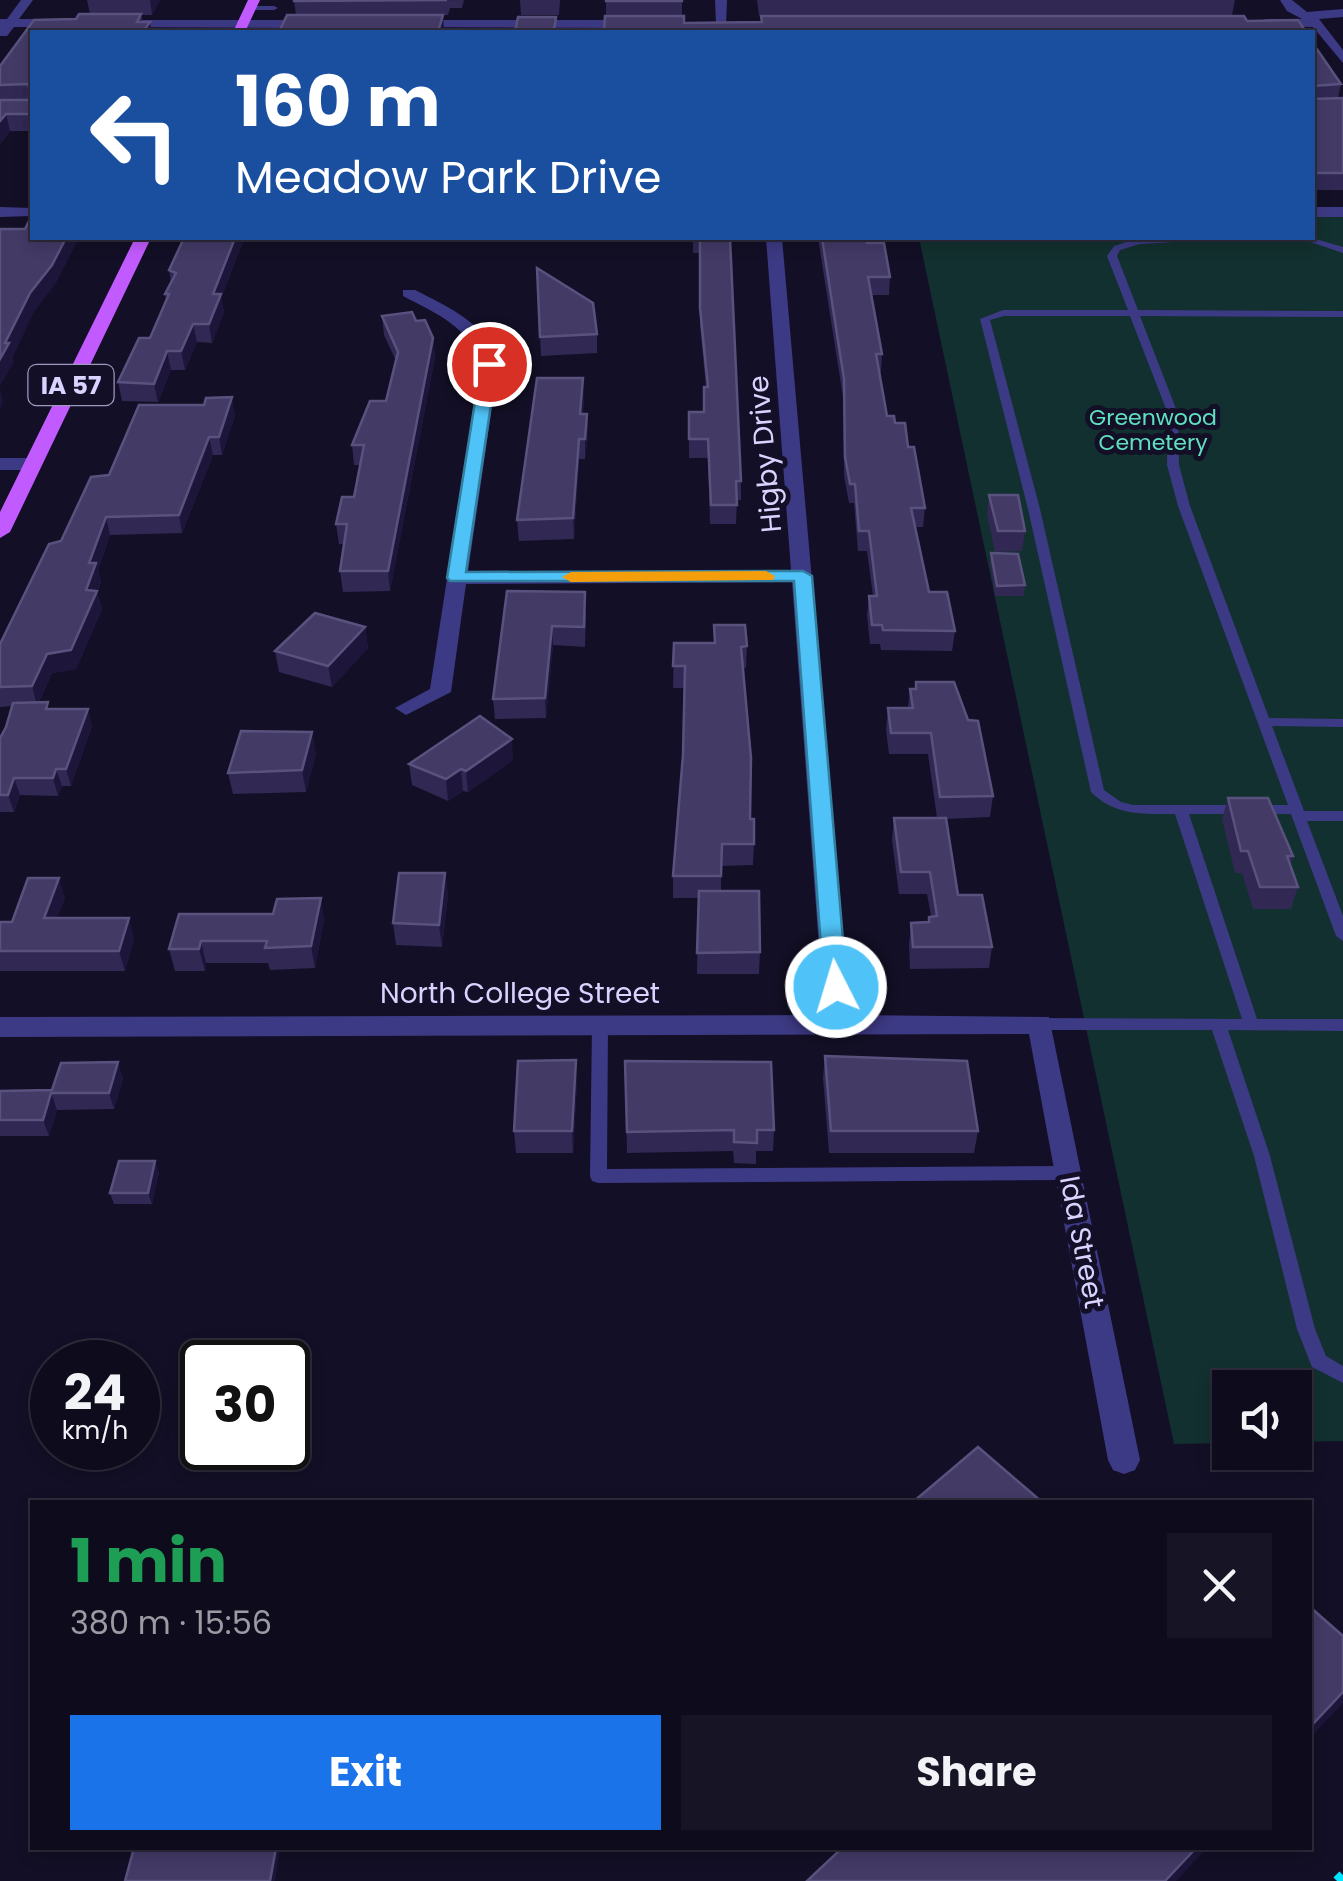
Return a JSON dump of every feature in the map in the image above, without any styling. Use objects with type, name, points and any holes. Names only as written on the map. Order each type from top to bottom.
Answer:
[{"type":"main road","points":[[241,28],[252,4]]},
{"type":"main road","name":"IA 57","points":[[0,532],[143,240]]},
{"type":"street","points":[[0,37],[5,23],[27,0]]},
{"type":"street","points":[[721,0],[722,24]]},
{"type":"street","points":[[1286,0],[1291,8],[1312,19],[1343,59]]},
{"type":"street","points":[[1258,23],[1343,13]]},
{"type":"street","points":[[103,24],[241,28],[294,20],[327,24]]},
{"type":"street","points":[[5,23],[85,23]]},
{"type":"street","points":[[702,24],[742,23]]},
{"type":"street","points":[[398,24],[486,28],[642,24]]},
{"type":"street","points":[[0,212],[30,212]]},
{"type":"street","points":[[1315,212],[1343,212]]},
{"type":"street","name":"Higby Drive","points":[[774,240],[838,1024]]},
{"type":"street","points":[[406,708],[440,692],[488,352],[481,339],[457,319],[409,293]]},
{"type":"street","points":[[0,464],[32,464]]},
{"type":"street","points":[[456,578],[803,576]]},
{"type":"street","name":"North College Street","points":[[0,1026],[1040,1024]]},
{"type":"street","name":"Ida Street","points":[[1040,1024],[1124,1460]]},
{"type":"lane","points":[[252,4],[274,8]]},
{"type":"lane","points":[[1157,240],[1116,248],[1112,256],[1115,269],[1173,414],[1173,465],[1184,506],[1343,936]]},
{"type":"lane","points":[[1310,240],[1343,250]]},
{"type":"lane","points":[[1343,314],[1004,313],[991,314],[985,322],[1034,508],[1098,792],[1117,806],[1343,816]]},
{"type":"lane","points":[[1265,722],[1343,723]]},
{"type":"lane","points":[[1180,809],[1251,1024]]},
{"type":"lane","points":[[1040,1024],[1343,1025]]},
{"type":"lane","points":[[1218,1024],[1262,1156],[1306,1329],[1319,1361],[1343,1375]]},
{"type":"lane","points":[[600,1025],[598,1176],[1069,1173]]},
{"type":"green space","name":"Greenwood Cemetery","points":[[1315,216],[1343,216],[1343,1441],[1312,1442],[1312,1370],[1212,1370],[1212,1443],[1174,1444],[919,240],[1315,240]]},
{"type":"building","points":[[294,0],[447,0],[294,1]]},
{"type":"building","points":[[682,0],[682,1],[606,1]]},
{"type":"building","points":[[79,14],[141,14],[137,22],[150,22],[144,30],[30,30],[30,90],[28,84],[0,85],[0,66],[34,20],[76,19]]},
{"type":"building","points":[[287,15],[443,15],[439,30],[280,30]]},
{"type":"building","points":[[605,16],[684,16],[684,23],[762,22],[761,16],[1244,16],[1247,21],[1298,20],[1305,30],[613,30],[604,30]]},
{"type":"building","points":[[518,17],[556,17],[554,30],[515,30]]},
{"type":"building","points":[[1315,46],[1341,84],[1315,86]]},
{"type":"building","points":[[1343,98],[1343,173],[1315,173],[1315,99]]},
{"type":"building","points":[[0,100],[28,100],[30,114],[6,114],[0,121]]},
{"type":"building","points":[[30,219],[30,240],[65,240],[30,293],[0,359],[0,229],[25,229]]},
{"type":"building","points":[[183,240],[234,240],[213,294],[221,294],[209,324],[193,324],[181,351],[167,351],[154,384],[118,382],[139,338],[150,338],[176,273],[169,270]]},
{"type":"building","points":[[700,240],[730,240],[741,481],[736,481],[737,505],[711,505],[708,439],[689,439],[689,412],[704,412],[704,387],[708,387],[700,308]]},
{"type":"building","points":[[822,240],[884,243],[890,277],[868,277],[882,354],[876,354],[887,416],[894,416],[895,423],[905,423],[908,447],[914,447],[925,508],[911,508],[929,592],[947,592],[955,631],[883,630],[882,625],[872,625],[869,596],[877,596],[869,531],[859,531],[855,484],[850,484],[845,457],[844,379]]},
{"type":"building","points":[[537,268],[593,303],[597,334],[540,337]]},
{"type":"building","points":[[412,312],[416,321],[425,320],[433,338],[388,571],[340,571],[347,524],[336,524],[342,497],[354,497],[364,445],[352,445],[370,401],[386,401],[398,352],[382,316]]},
{"type":"building","points":[[537,378],[583,378],[580,414],[587,414],[585,439],[579,439],[573,518],[517,520]]},
{"type":"building","points":[[232,397],[219,437],[209,437],[179,515],[106,517],[89,563],[96,563],[86,590],[97,591],[71,650],[47,654],[32,686],[0,687],[0,644],[49,544],[61,541],[91,477],[109,475],[139,405],[204,405],[206,398]]},
{"type":"building","points":[[989,495],[1018,495],[1025,531],[998,531]]},
{"type":"building","points":[[991,553],[1018,554],[1025,585],[997,586]]},
{"type":"building","points":[[507,591],[585,592],[584,627],[552,626],[545,698],[493,699]]},
{"type":"building","points":[[315,613],[365,627],[328,666],[275,651]]},
{"type":"building","points":[[714,625],[745,625],[747,646],[741,647],[754,844],[722,844],[721,876],[673,876],[683,755],[685,666],[673,666],[674,643],[715,643]]},
{"type":"building","points":[[916,682],[954,682],[968,720],[978,721],[993,796],[940,797],[931,733],[891,733],[888,708],[913,708],[910,689],[916,689]]},
{"type":"building","points":[[48,702],[46,709],[88,709],[66,769],[56,769],[53,778],[14,778],[8,795],[0,795],[0,738],[13,703]]},
{"type":"building","points":[[480,716],[512,739],[466,771],[461,769],[446,779],[409,764]]},
{"type":"building","points":[[241,731],[312,732],[302,770],[228,773]]},
{"type":"building","points":[[1228,798],[1268,798],[1293,856],[1287,856],[1298,887],[1260,887],[1248,851],[1241,851]]},
{"type":"building","points":[[894,818],[946,818],[958,895],[982,895],[992,947],[913,947],[911,923],[929,922],[929,917],[937,916],[930,872],[901,872]]},
{"type":"building","points":[[399,873],[445,873],[439,925],[393,923]]},
{"type":"building","points":[[28,878],[59,878],[44,918],[129,918],[119,951],[0,951],[0,922],[12,922]]},
{"type":"building","points":[[699,891],[759,891],[760,952],[697,953]]},
{"type":"building","points":[[321,898],[311,946],[265,948],[267,941],[201,941],[199,949],[169,949],[179,914],[273,914],[277,899]]},
{"type":"building","points":[[825,1056],[967,1061],[978,1131],[831,1131]]},
{"type":"building","points":[[576,1060],[572,1131],[514,1131],[518,1061]]},
{"type":"building","points":[[625,1061],[771,1062],[774,1130],[757,1130],[757,1143],[734,1142],[734,1130],[627,1132]]},
{"type":"building","points":[[118,1062],[109,1093],[51,1093],[43,1120],[0,1120],[0,1091],[52,1090],[61,1063]]},
{"type":"building","points":[[119,1161],[155,1161],[148,1193],[110,1193]]},
{"type":"building","points":[[978,1447],[1040,1500],[915,1500]]},
{"type":"building","points":[[1312,1609],[1343,1636],[1343,1692],[1312,1725]]},
{"type":"building","points":[[133,1850],[276,1850],[270,1881],[125,1881]]},
{"type":"building","points":[[840,1850],[1194,1850],[1165,1881],[807,1881]]},
{"type":"railway","points":[[1337,1881],[1343,1875]]},
{"type":"slow traffic","points":[[571,577],[766,576]]},
{"type":"route","points":[[489,364],[456,578],[803,576],[836,987]]}]
